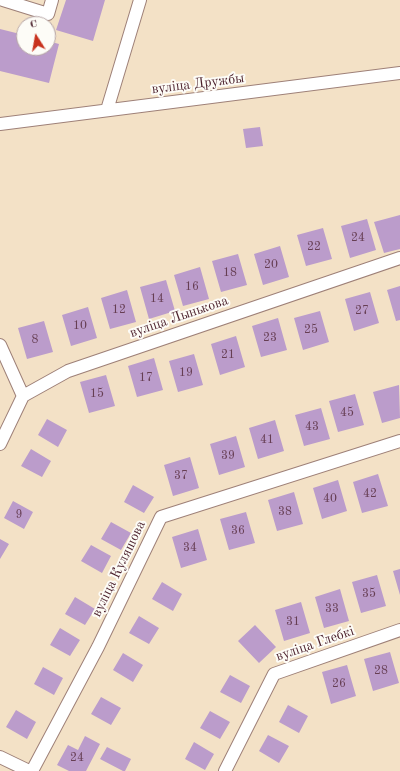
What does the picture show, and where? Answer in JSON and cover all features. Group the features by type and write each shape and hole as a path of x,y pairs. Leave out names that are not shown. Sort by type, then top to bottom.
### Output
{"street":[{"path":"4,0 48,14 52,0"},
{"path":"107,110 140,0"},
{"name":"вуліца Дружбы","path":"0,124 400,73"},
{"name":"вуліца Лынькова","path":"23,396 68,371 400,258"},
{"path":"0,345 23,396 0,444"},
{"name":"вуліца Куляшова","path":"31,771 98,647 161,517 400,441"},
{"name":"вуліца Глебкі","path":"225,771 274,674 400,630"},
{"path":"0,757 31,771"}],"building":[{"path":"66,0 105,0 93,41 56,30"},
{"path":"0,29 16,33 16,56 56,56 49,83 0,71"},
{"path":"56,43 59,44 56,56"},
{"path":"260,127 263,146 246,148 243,129"},
{"path":"400,215 400,249 384,253 374,222"},
{"path":"367,219 376,250 350,258 341,226"},
{"path":"323,228 332,259 306,266 297,235"},
{"path":"280,246 289,277 263,285 254,254"},
{"path":"238,254 247,285 221,292 212,261"},
{"path":"200,267 209,299 183,306 174,275"},
{"path":"166,280 175,311 149,319 140,287"},
{"path":"400,286 400,320 396,321 387,290"},
{"path":"127,290 136,322 110,329 101,298"},
{"path":"370,292 379,323 354,331 345,299"},
{"path":"88,307 97,338 71,346 62,315"},
{"path":"320,311 329,342 303,350 294,318"},
{"path":"278,318 287,350 261,357 252,326"},
{"path":"44,321 53,352 27,359 18,328"},
{"path":"236,336 245,367 220,375 211,344"},
{"path":"194,354 203,385 178,392 169,361"},
{"path":"154,358 163,390 137,397 128,366"},
{"path":"106,375 115,406 89,413 80,382"},
{"path":"399,385 400,418 382,423 373,392"},
{"path":"355,394 364,425 338,432 329,401"},
{"path":"321,408 330,439 304,446 295,415"},
{"path":"47,419 67,430 58,447 38,435"},
{"path":"275,420 284,451 258,459 249,428"},
{"path":"236,436 245,467 219,475 210,444"},
{"path":"31,449 51,461 42,477 21,466"},
{"path":"190,457 199,488 173,496 164,465"},
{"path":"378,474 388,506 362,513 353,482"},
{"path":"338,480 347,511 322,519 313,488"},
{"path":"133,485 154,497 144,513 124,502"},
{"path":"294,492 303,524 277,531 268,500"},
{"path":"13,501 33,512 24,529 4,518"},
{"path":"246,512 255,543 229,550 220,519"},
{"path":"111,522 131,533 121,550 101,539"},
{"path":"198,529 207,560 181,568 172,537"},
{"path":"0,539 9,544 0,559"},
{"path":"91,545 111,556 102,573 81,561"},
{"path":"400,569 400,595 393,571"},
{"path":"377,575 386,606 361,613 352,582"},
{"path":"162,582 182,594 173,611 152,599"},
{"path":"340,589 349,621 324,628 315,597"},
{"path":"75,597 95,609 85,625 65,614"},
{"path":"301,602 310,633 284,641 275,610"},
{"path":"139,616 159,628 149,644 129,633"},
{"path":"255,625 276,647 259,663 238,641"},
{"path":"60,628 80,640 70,656 50,645"},
{"path":"390,652 399,683 373,691 364,659"},
{"path":"123,653 143,665 133,682 113,670"},
{"path":"347,665 356,696 331,704 322,672"},
{"path":"43,667 63,678 54,695 34,684"},
{"path":"230,675 250,686 241,703 220,692"},
{"path":"101,697 121,708 111,725 91,714"},
{"path":"288,705 308,716 299,733 279,722"},
{"path":"16,710 36,722 27,739 6,727"},
{"path":"210,711 230,722 220,739 200,728"},
{"path":"268,735 289,746 279,763 259,751"},
{"path":"85,736 100,744 86,771 69,771 57,765 68,745 78,750"},
{"path":"194,742 214,754 205,770 185,759"},
{"path":"107,747 131,759 125,771 100,759"}]}
